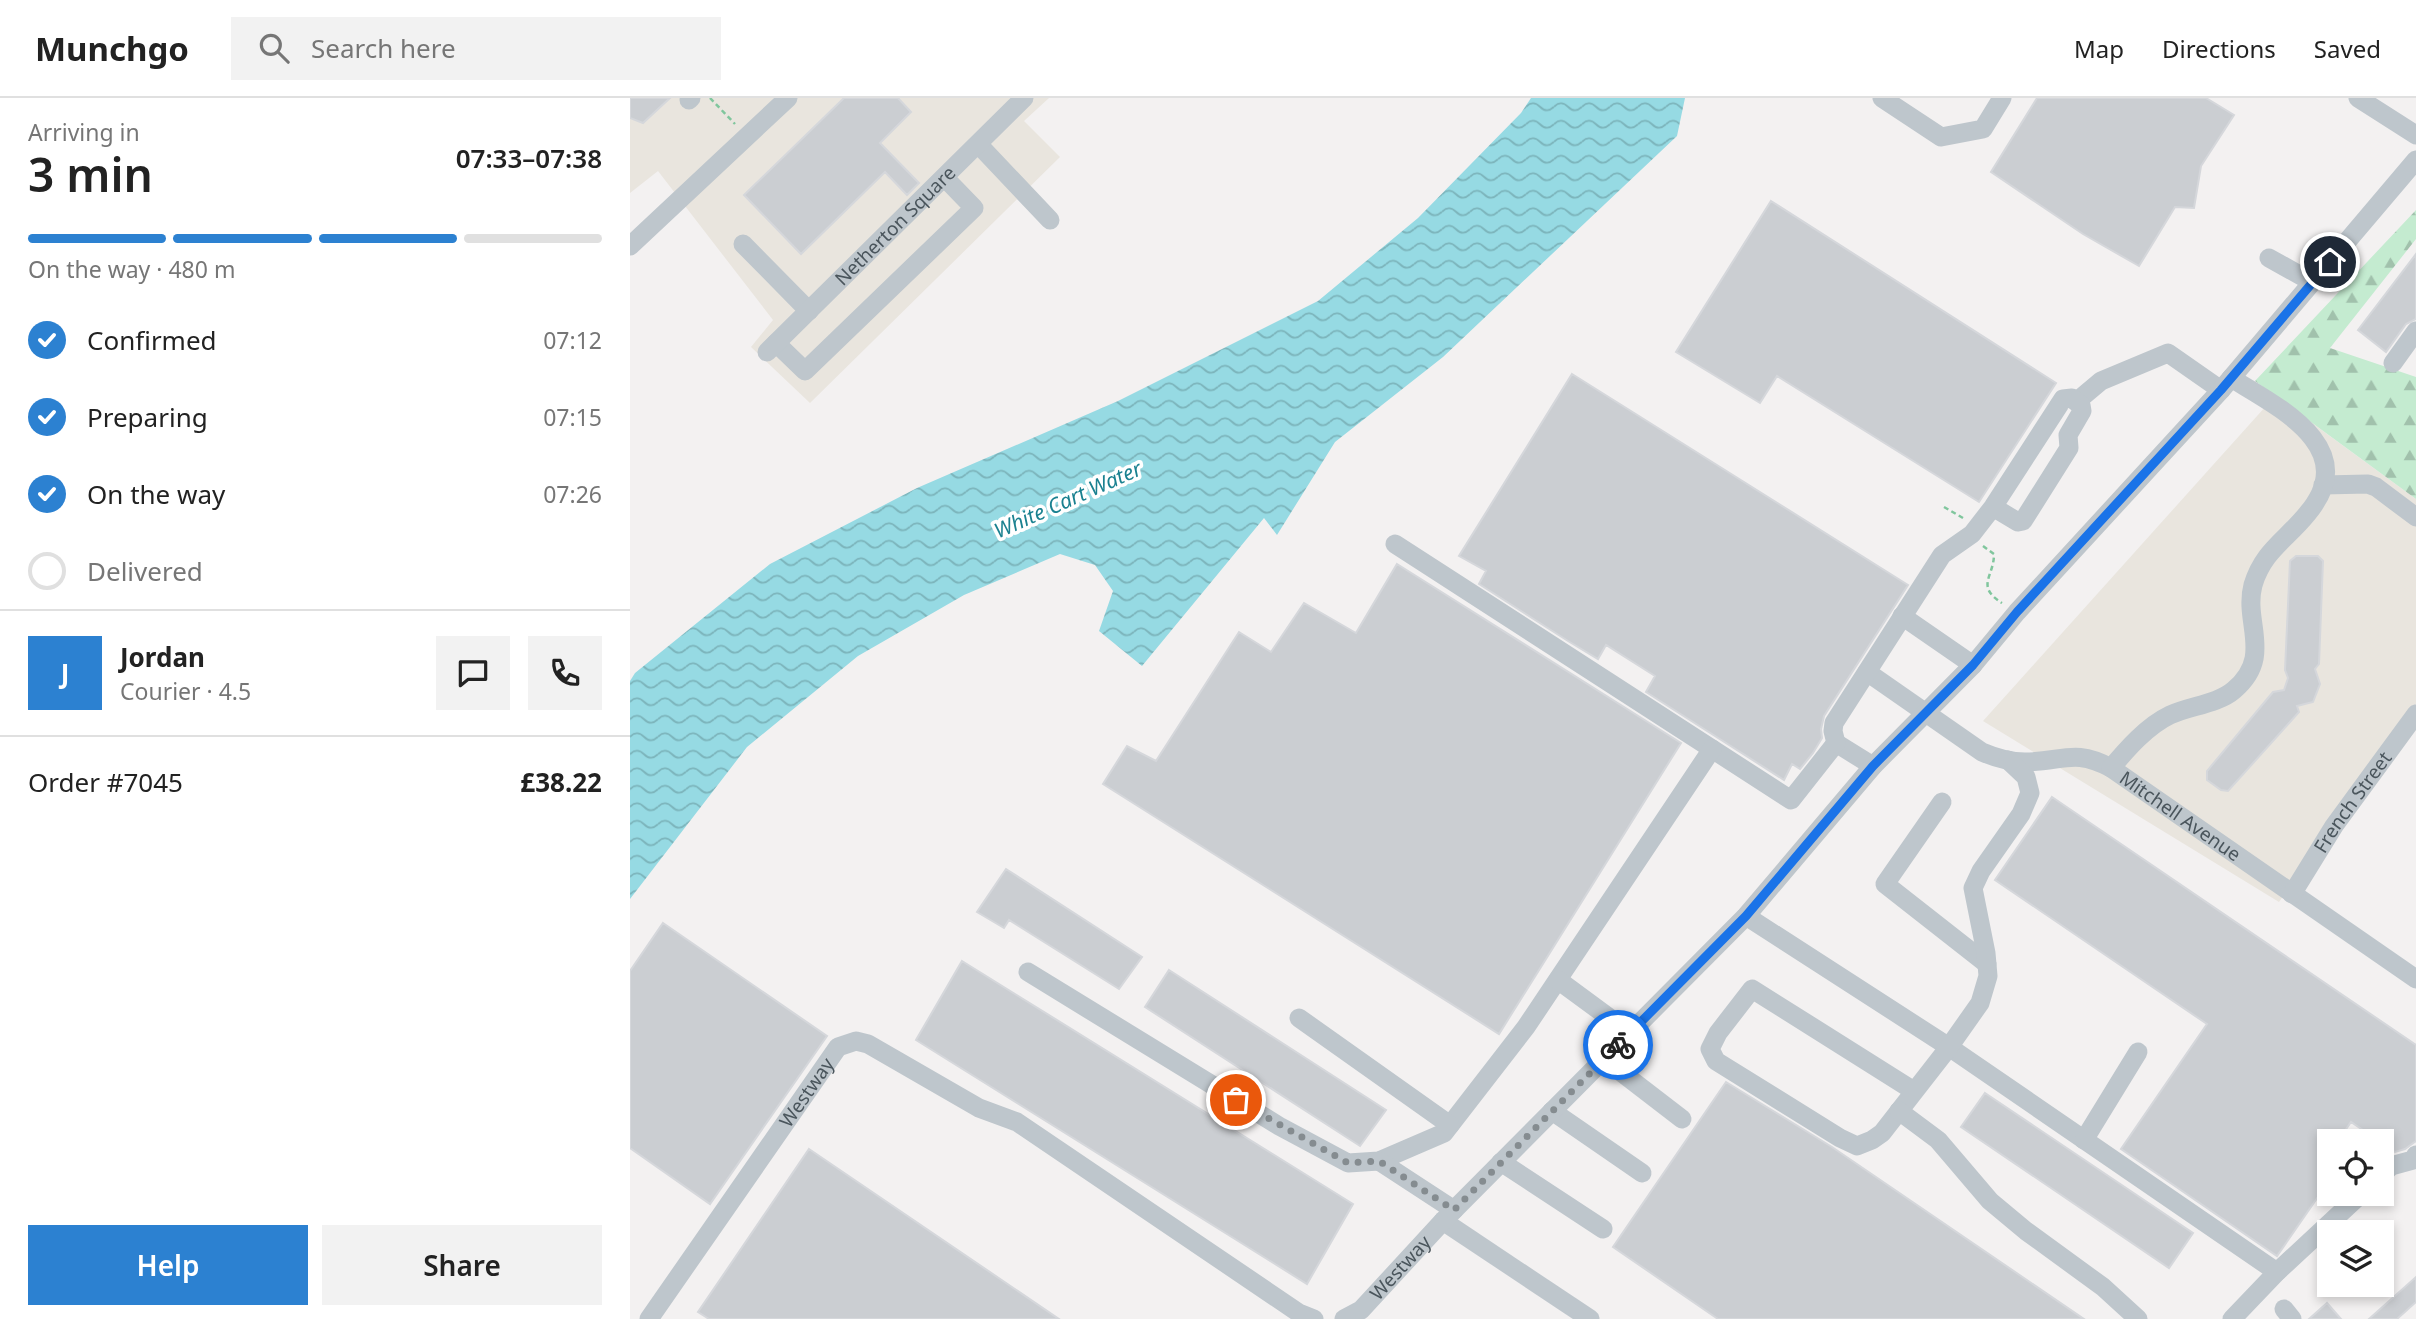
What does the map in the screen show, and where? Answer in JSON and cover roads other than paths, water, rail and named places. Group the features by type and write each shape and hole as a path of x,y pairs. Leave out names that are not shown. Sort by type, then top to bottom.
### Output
{"street":[{"path":"630,246 788,98"},
{"name":"Netherton Square","path":"945,178 974,208 805,371 772,348 1024,98"},
{"path":"1882,98 1941,137 1983,129 2002,98"},
{"path":"2358,98 2382,104 2416,135"},
{"path":"979,145 1050,220"},
{"name":"Westway","path":"1344,1319 1360,1310 1448,1215 1746,916 1873,766 1973,665 2017,612 2226,384 2416,160"},
{"path":"743,244 809,311"},
{"path":"2269,258 2312,282"},
{"path":"2393,363 2416,331"},
{"path":"2076,402 2101,382 2168,354 2297,420 2320,447 2325,470 2323,491 2308,514 2272,548 2258,569 2251,593 2256,635 2255,657 2246,676 2233,691 2166,717 2130,746 2110,768"},
{"path":"1873,766 1836,743 1834,723 1942,555 1972,534 1993,507 2063,399 2068,397 2081,405 2082,411 2068,435 2069,448 2024,521 2018,522 1993,507"},
{"path":"2323,485 2368,484 2416,517"},
{"path":"1395,544 1791,800 1836,743"},
{"path":"1902,617 1973,665"},
{"name":"Mitchell Avenue","path":"1867,671 1982,752 2024,762 2077,756 2093,759 2110,768 2416,979"},
{"name":"French Street","path":"2292,894 2334,826 2416,714"},
{"path":"1028,972 1279,1126 1348,1163 1379,1161 1444,1133 1526,1027 1712,749"},
{"path":"1914,1091 1752,989 1717,1033 1710,1049 1716,1061 1840,1138 1857,1146 1882,1133 1949,1047 1980,1003 1988,976 1973,888 1981,871 2021,814 2030,793 2026,778 2008,760"},
{"path":"1942,802 1885,884 1987,964"},
{"path":"1746,916 1949,1047 2277,1272"},
{"path":"1558,981 1630,1033"},
{"path":"1299,1018 1450,1125"},
{"name":"Westway","path":"649,1319 838,1047 856,1041 868,1044 979,1108 1017,1122 1299,1313 1314,1319"},
{"path":"2084,1140 2138,1052"},
{"path":"1604,1059 1682,1119"},
{"path":"1552,1111 1642,1173"},
{"path":"1899,1111 1938,1139 1990,1201 2102,1287 2138,1319"},
{"path":"2394,1165 2413,1160 2416,1155"},
{"path":"1379,1161 1590,1319"},
{"path":"1501,1162 1603,1229"},
{"path":"2232,1319 2277,1272 2348,1206"}],"water":[{"name":"White Cart Water","path":"1531,98 1685,98 1677,136 1443,357 1335,442 1277,535 1264,518 1142,666 1099,631 1113,591 1095,565 1060,554 964,595 858,656 747,747 630,899 630,681 635,673 770,564 917,488 1118,401 1318,301 1418,218 1521,113"}]}
